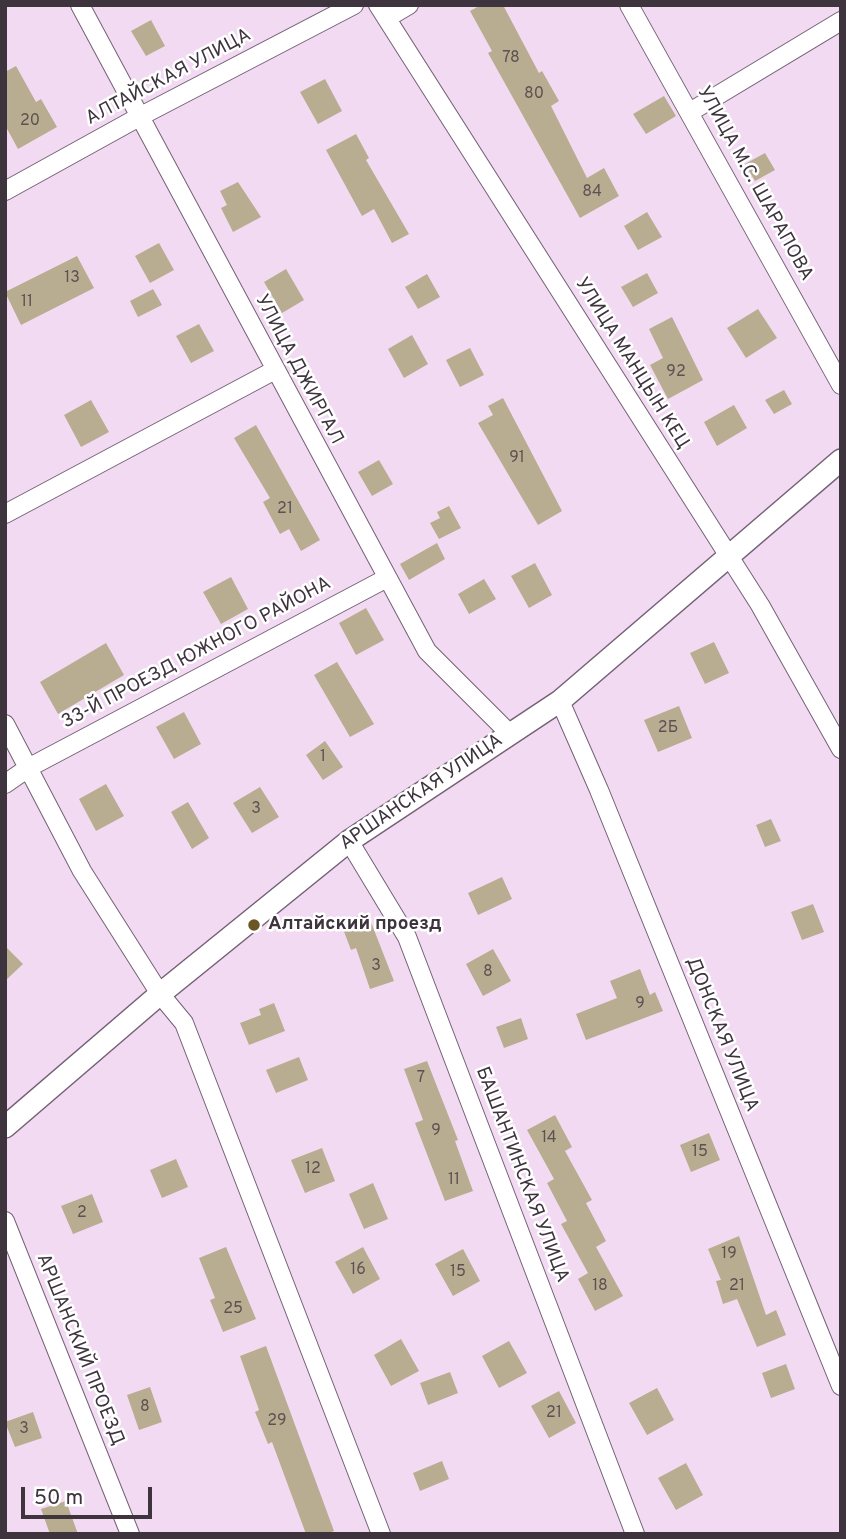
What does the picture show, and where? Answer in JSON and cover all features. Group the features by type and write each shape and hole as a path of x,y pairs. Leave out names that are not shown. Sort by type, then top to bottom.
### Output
{"street":[{"name":"УЛИЦА ДЖИРГАЛ","path":"80,5 427,651 509,733"},
{"name":"АЛТАЙСКАЯ УЛИЦА","path":"5,191 139,117 354,5"},
{"path":"383,12 409,5"},
{"name":"УЛИЦА М.С. ШАРАПОВА","path":"629,5 841,385"},
{"name":"УЛИЦА МАНЦЫН КЕЦ","path":"383,12 729,558 797,668 841,749"},
{"path":"690,112 841,21"},
{"path":"5,514 275,370"},
{"name":"АРШАНСКАЯ УЛИЦА","path":"5,1127 160,994 349,841 560,701 841,460"},
{"name":"33-Й ПРОЕЗД ЮЖНОГО РАЙОНА","path":"5,784 28,768 387,578"},
{"name":"ДОНСКАЯ УЛИЦА","path":"560,701 600,790 841,1386"},
{"path":"5,724 82,871 160,994 184,1023 381,1534"},
{"name":"БАШАНТИНСКАЯ УЛИЦА","path":"349,841 407,937 635,1534"},
{"name":"АРШАНСКИЙ ПРОЕЗД","path":"5,1221 130,1534"}],"building":[{"path":"481,5 503,5 539,73 542,71 559,101 551,106 587,178 604,168 619,196 580,218 488,53 492,51 470,11"},
{"path":"151,20 165,46 146,56 131,31"},
{"path":"16,66 36,102 41,99 57,127 18,149 5,125 5,72"},
{"path":"325,79 342,111 318,124 300,92"},
{"path":"664,96 676,116 646,134 633,114"},
{"path":"356,134 369,158 366,160 409,234 392,243 374,209 362,216 326,150"},
{"path":"765,153 775,170 755,181 745,164"},
{"path":"238,182 261,217 233,232 221,208 227,205 220,191"},
{"path":"647,212 662,237 638,250 624,226"},
{"path":"159,243 174,270 150,283 135,256"},
{"path":"77,256 94,288 21,325 5,292"},
{"path":"286,269 304,300 282,313 264,282"},
{"path":"647,273 658,293 633,307 621,287"},
{"path":"427,274 440,297 418,309 405,287"},
{"path":"153,289 162,305 138,317 130,301"},
{"path":"758,309 777,338 746,358 727,328"},
{"path":"672,317 703,380 668,399 650,365 663,358 649,329"},
{"path":"199,324 214,351 191,363 176,336"},
{"path":"412,335 428,364 404,378 388,349"},
{"path":"470,348 484,375 460,387 446,360"},
{"path":"784,390 792,404 774,414 765,400"},
{"path":"503,398 562,511 538,525 478,423 493,415 488,406"},
{"path":"91,400 109,432 81,447 64,415"},
{"path":"734,405 747,428 717,446 704,422"},
{"path":"256,425 320,540 301,551 289,529 280,534 263,502 270,498 234,438"},
{"path":"379,460 393,484 372,496 358,472"},
{"path":"449,506 461,528 439,539 430,523 440,518 437,512"},
{"path":"437,543 445,559 409,580 400,564"},
{"path":"535,563 552,595 529,608 511,576"},
{"path":"231,577 248,609 221,624 203,592"},
{"path":"484,579 496,599 469,614 458,594"},
{"path":"366,608 384,640 356,655 339,623"},
{"path":"714,642 729,673 705,684 690,653"},
{"path":"106,643 124,675 58,714 40,682"},
{"path":"337,662 374,724 350,737 314,675"},
{"path":"679,706 692,738 658,752 644,720"},
{"path":"184,712 201,744 174,759 156,727"},
{"path":"325,741 343,767 323,780 306,755"},
{"path":"106,784 124,816 96,831 79,799"},
{"path":"260,787 279,817 252,833 233,803"},
{"path":"188,802 209,838 192,849 171,812"},
{"path":"771,819 781,841 765,847 756,825"},
{"path":"502,877 512,899 478,915 468,893"},
{"path":"813,904 824,932 802,940 791,912"},
{"path":"367,912 394,981 370,989 356,948 351,950 343,929 352,926 350,919"},
{"path":"5,946 23,964 5,981"},
{"path":"493,949 511,981 483,996 466,964"},
{"path":"640,969 650,995 655,992 663,1011 586,1040 576,1014 617,998 610,981"},
{"path":"274,1003 285,1031 249,1045 240,1023 261,1015 259,1009"},
{"path":"521,1018 528,1039 504,1048 496,1027"},
{"path":"299,1057 308,1080 276,1093 266,1070"},
{"path":"427,1061 458,1140 455,1141 473,1191 445,1201 415,1123 423,1120 404,1069"},
{"path":"555,1115 572,1147 565,1151 592,1200 586,1203 606,1241 596,1247 623,1296 595,1311 578,1279 588,1273 561,1224 567,1221 547,1183 554,1179 527,1130"},
{"path":"709,1133 720,1160 691,1172 680,1145"},
{"path":"322,1148 335,1181 305,1193 291,1160"},
{"path":"176,1159 188,1187 162,1198 150,1170"},
{"path":"373,1183 388,1219 364,1229 349,1194"},
{"path":"92,1194 103,1222 73,1234 61,1206"},
{"path":"739,1236 766,1315 776,1310 786,1335 757,1347 737,1299 723,1304 716,1281 721,1280 708,1249"},
{"path":"226,1247 256,1319 223,1332 210,1300 215,1298 199,1258"},
{"path":"363,1247 380,1279 353,1294 335,1262"},
{"path":"463,1249 480,1281 453,1296 435,1264"},
{"path":"401,1339 419,1371 391,1386 374,1355"},
{"path":"509,1341 527,1373 499,1388 482,1356"},
{"path":"266,1346 334,1531 326,1534 306,1534 272,1442 268,1444 255,1412 259,1410 240,1356"},
{"path":"786,1364 795,1389 771,1398 762,1373"},
{"path":"450,1372 458,1393 428,1405 420,1383"},
{"path":"150,1387 162,1422 139,1430 127,1395"},
{"path":"657,1388 674,1420 647,1435 629,1403"},
{"path":"559,1391 576,1423 549,1438 531,1406"},
{"path":"33,1412 42,1438 15,1447 5,1422"},
{"path":"442,1461 449,1479 420,1491 413,1473"},
{"path":"686,1463 703,1495 676,1510 658,1478"},
{"path":"66,1501 78,1534 50,1534 41,1509"}],"place":[{"name":"Алтайский проезд","path":"254,925"}]}
